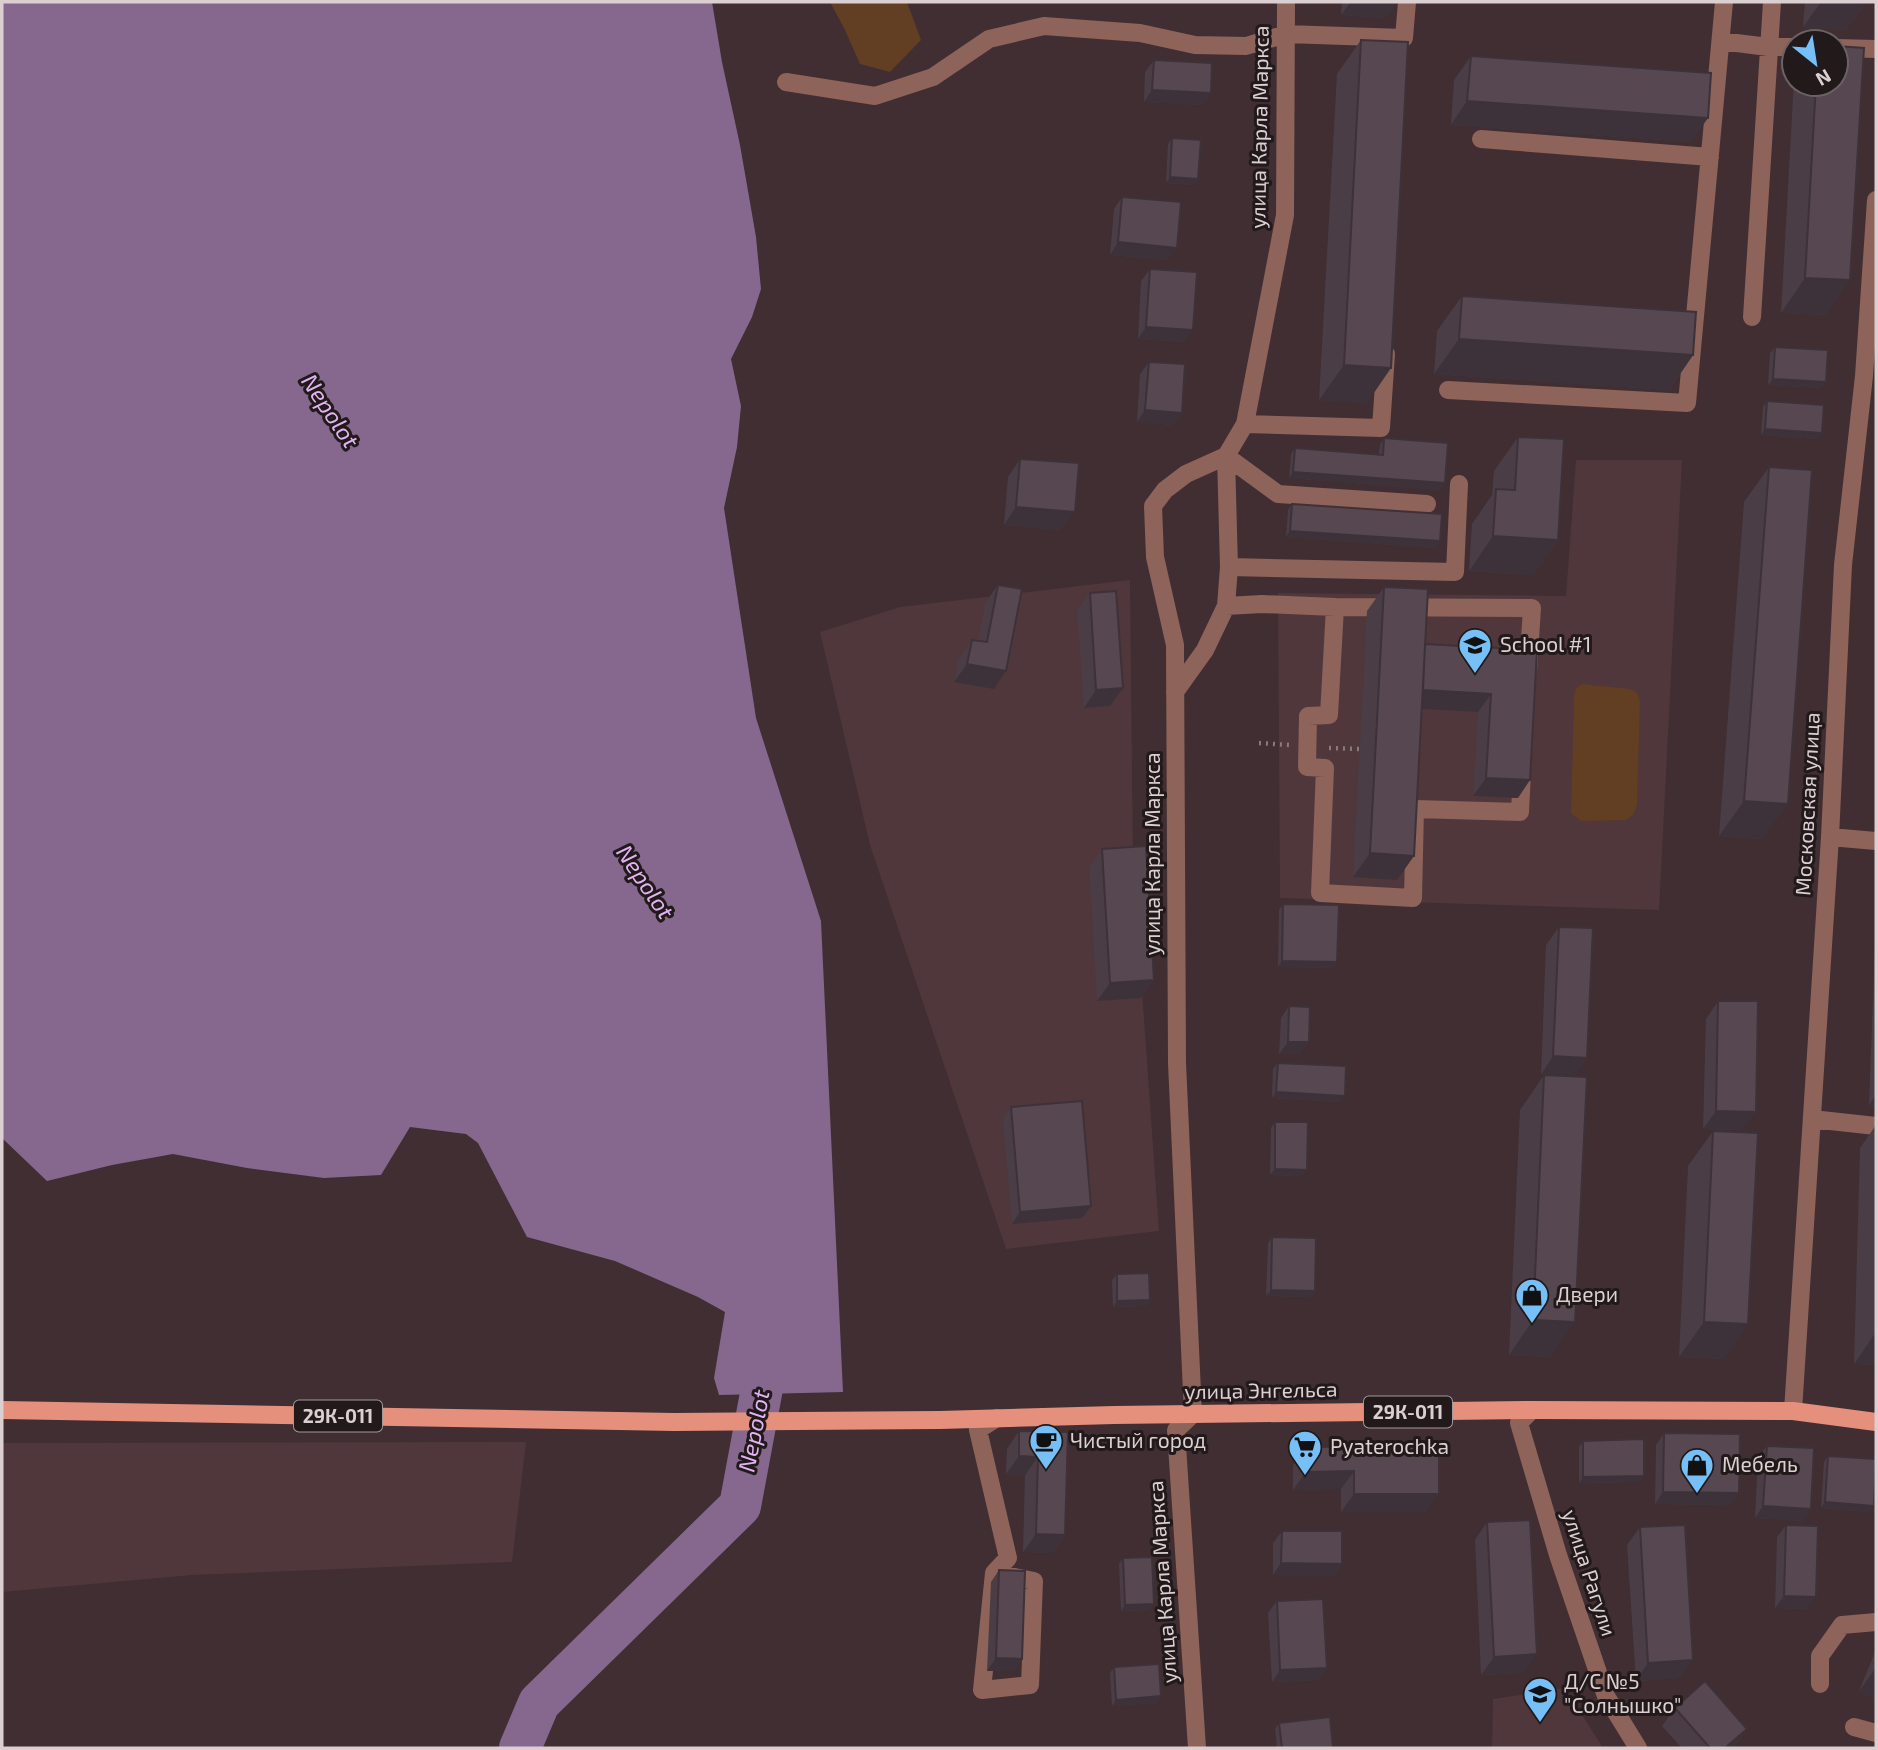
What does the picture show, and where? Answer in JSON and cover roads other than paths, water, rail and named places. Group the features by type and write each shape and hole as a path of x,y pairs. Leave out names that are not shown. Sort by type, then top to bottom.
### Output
{"main road":[{"name":"улица Энгельса","path":"2,1409 674,1422 1532,1410 1793,1411 1876,1422"}],"street":[{"name":"улица Карла Маркса","path":"1197,1748 1176,1430 1193,1414 1177,1063 1175,645 1155,557 1153,506 1165,490 1186,474 1226,456 1245,424 1285,215 1286,2"},
{"path":"786,82 875,96 933,77 989,39 1044,26 1140,33 1195,45 1246,46 1286,33 1404,45 1407,2"},
{"path":"1448,390 1687,403 1724,2"},
{"path":"1752,317 1772,2"},
{"path":"1721,41 1780,47"},
{"path":"1850,48 1876,49"},
{"path":"1481,139 1710,156"},
{"name":"Московская улица","path":"1793,1411 1830,837 1843,565 1870,377 1876,200"},
{"path":"1245,424 1381,428 1387,331"},
{"path":"1226,456 1278,494 1427,504"},
{"path":"1175,692 1205,650 1227,606 1229,567 1226,456"},
{"path":"1229,567 1455,572 1459,484"},
{"path":"1227,606 1262,604 1532,608 1527,690"},
{"path":"1335,607 1329,715 1308,716 1307,767 1325,768 1321,893 1413,898 1415,809 1520,811 1523,757"},
{"path":"1830,837 1876,841"},
{"path":"1812,1119 1876,1126"},
{"name":"улица Рагули","path":"1532,1410 1519,1423 1558,1555 1606,1696 1638,1748"},
{"path":"994,1573 1034,1581 1030,1685 982,1690 994,1573 1008,1558 978,1430 997,1418"},
{"path":"1821,1684 1820,1656 1842,1625 1876,1622"},
{"path":"1854,1727 1876,1733"}],"water":[{"path":"2,2 712,2 756,237 761,289 752,317 731,359 741,406 737,447 724,508 756,718 821,921 843,1392 719,1395 714,1378 725,1312 698,1297 615,1261 527,1237 478,1143 466,1134 410,1127 381,1175 324,1178 247,1168 173,1154 47,1181 2,1138"}],"waterway":[{"name":"Nepolot","path":"520,1748 539,1703 740,1506 771,1340"}],"place":[{"name":"School #1","path":"1475,675"},
{"name":"Двери","path":"1532,1325"},
{"name":"Чистый город","path":"1046,1471"},
{"name":"Pyaterochka","path":"1305,1477"},
{"name":"Мебель","path":"1697,1495"},
{"name":"Д/С №5 \"Солнышко\"","path":"1540,1724"}]}
